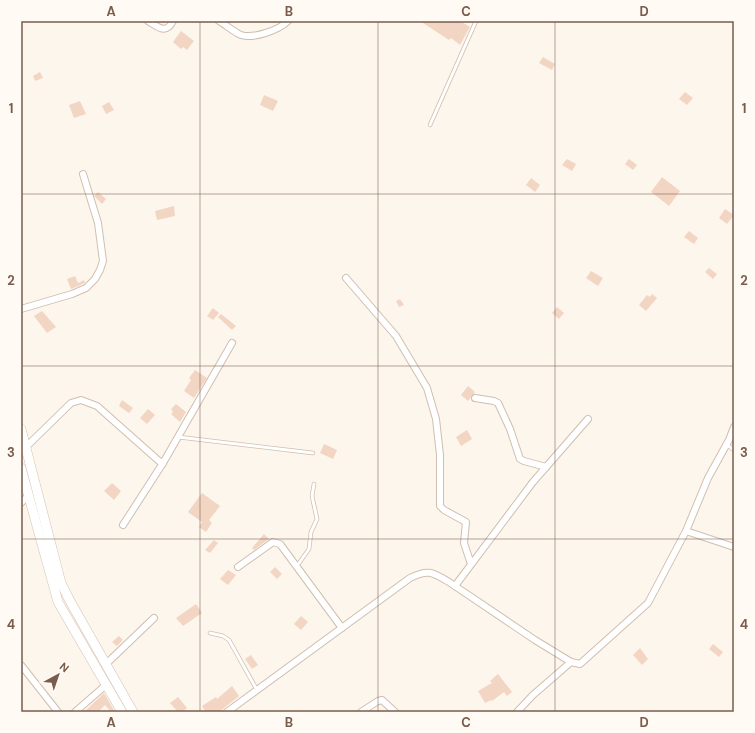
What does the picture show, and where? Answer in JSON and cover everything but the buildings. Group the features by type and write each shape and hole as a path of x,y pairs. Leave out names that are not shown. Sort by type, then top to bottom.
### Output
{"main road":[{"path":"21,429 61,583 133,712"},
{"path":"21,468 25,499 58,602 122,712"}],"street":[{"path":"148,21 162,30 170,27 173,21"},
{"path":"219,21 240,34 248,36 275,31 288,21"},
{"path":"21,309 72,294 86,288 95,279 100,270 103,261 98,223 83,174"},
{"path":"346,278 399,340 427,388 436,419 440,455 440,506 466,522 464,543 471,564"},
{"path":"123,525 178,437 232,343"},
{"path":"475,398 498,403 510,429 520,459 524,462 546,468"},
{"path":"26,447 71,403 81,400 97,406 159,461 163,462"},
{"path":"455,586 509,513 588,420"},
{"path":"227,712 410,578 422,572 435,574 571,662 580,664 648,603 686,531 708,478 734,427"},
{"path":"686,531 734,547"},
{"path":"238,567 276,542 280,544 342,628"},
{"path":"105,664 154,618"},
{"path":"517,712 533,695 571,662"},
{"path":"21,665 58,712"},
{"path":"75,712 106,685"},
{"path":"361,712 382,700 395,712"}],"lane":[{"path":"430,125 476,21"},
{"path":"178,437 313,453"},
{"path":"726,445 734,450"},
{"path":"297,567 308,549 311,532 317,519 312,496 314,484"},
{"path":"210,633 223,636 229,640 257,690"}]}
